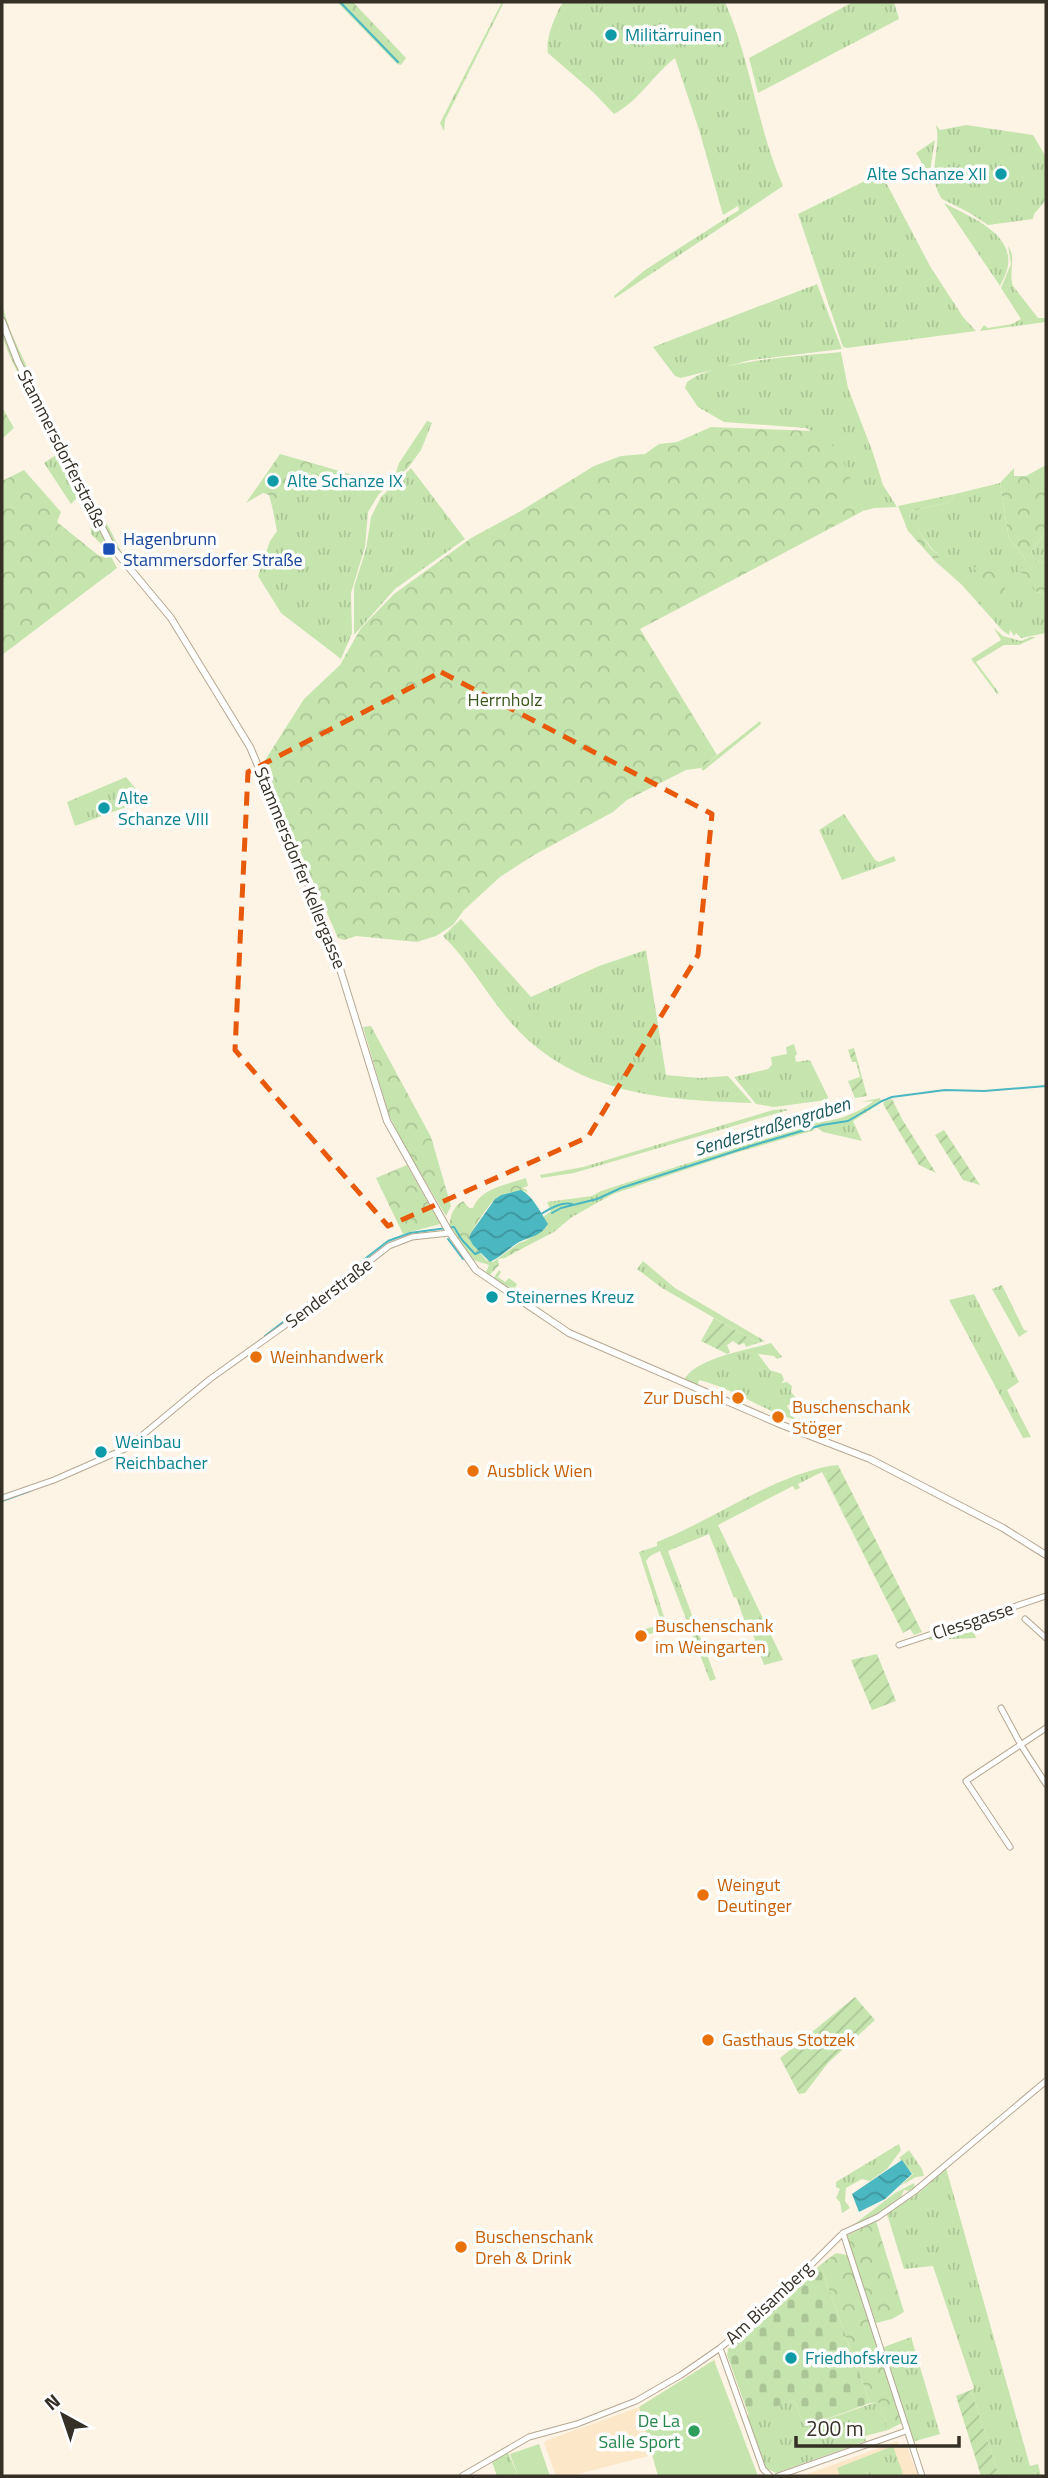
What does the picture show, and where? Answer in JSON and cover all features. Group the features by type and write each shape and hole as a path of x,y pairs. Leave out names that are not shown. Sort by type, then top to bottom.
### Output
{"street":[{"name":"Stammersdorferstraße","path":"2,321 18,362 103,531 131,571"},
{"name":"Stammersdorfer Kellergasse","path":"131,571 171,618 250,747 329,933 387,1121 447,1229 477,1272 569,1333 882,1465 1003,1528 1046,1555"},
{"name":"Senderstraße","path":"2,1499 127,1448 202,1385 389,1246 412,1237 447,1229"},
{"name":"Clessgasse","path":"899,1645 1046,1596"},
{"path":"1025,1619 1046,1639"},
{"path":"1001,1708 1046,1784"},
{"path":"1010,1847 966,1782 1046,1728"},
{"name":"Am Bisamberg","path":"462,2476 529,2437 577,2424 636,2401 681,2375 720,2348 765,2311 843,2233 878,2217 915,2191 1046,2081"},
{"path":"843,2233 922,2476"},
{"path":"720,2348 769,2476"},
{"path":"778,2476 906,2431"}],"highlighted area":[{"path":"441,672 712,814 698,955 588,1137 388,1226 235,1050 248,772"}],"shaded area":[{"path":"716,2361 658,2476 652,2455 571,2476 556,2476 545,2441 639,2407"},
{"path":"898,2441 899,2446 906,2444 918,2476 802,2476"}],"green space":[{"path":"337,2 353,2 406,58 401,65 397,64"},
{"path":"502,2 445,120 444,131 440,123"},
{"path":"563,2 725,2 783,186 615,298 614,296 645,270 739,210 738,206 723,215 675,58 631,102 614,114 548,53 554,19"},
{"path":"853,2 894,2 899,19 758,93 749,58"},
{"path":"936,125 940,130 966,125 1033,135 1046,157 1046,200 1033,219 988,225 942,199 937,190 934,171"},
{"path":"935,140 931,164 931,179 916,153"},
{"path":"881,173 930,266 963,317 976,331 843,347 798,214"},
{"path":"944,203 986,226 1003,243 1008,253 1008,265 1000,286"},
{"path":"1008,246 1012,256 1013,286 1038,318 1046,318 1046,322 980,331 984,325 988,328 1012,324 1021,319 1001,288 1011,264"},
{"path":"817,284 842,349 751,360 681,378 675,376 653,347"},
{"path":"2,305 10,330 32,378 124,557 117,551 18,357 4,322"},
{"path":"2,330 109,546 108,551 91,534 89,519 80,502 77,498 71,504 44,463 60,452 17,372"},
{"path":"841,352 848,388 883,485 897,507 863,511 838,454 831,445 806,428 724,422 698,407 685,388 687,382 700,375 738,364"},
{"path":"2,407 14,428 2,439"},
{"path":"427,421 430,422 421,446 405,470 393,481 399,463"},
{"path":"430,422 432,423 421,450 408,468 399,476 415,456"},
{"name":"Herrnholz","path":"711,427 814,431 825,438 840,456 863,511 640,629 717,755 701,768 686,770 627,800 613,812 534,855 500,877 464,910 453,925 436,936 417,942 356,936 344,940 338,938 262,765 304,699 340,665 361,628 394,594 471,538 594,466 621,456 645,454 659,444 677,442"},
{"name":"Alte Schanze IX","path":"280,454 326,467 284,486 272,506 269,495 263,493 246,503"},
{"path":"1046,465 1046,527 1031,552 1035,561 1046,563 1046,594 1037,592 1019,570 1026,563 1023,555 1009,539 1000,483 1014,468 1014,476 1026,476"},
{"path":"326,467 391,483 379,494 368,512 365,547 351,593 352,633 341,659 281,613 258,576 270,541 277,531 272,506 284,486"},
{"path":"411,468 465,539 395,589 354,635 354,587 366,549 371,517 381,497"},
{"path":"24,470 61,512 57,522 98,555 106,558 111,556 117,568 2,655 2,481"},
{"path":"1000,483 1009,539 1023,555 1037,592 1046,594 1046,633 1021,638 1016,633 1014,636 1010,630 1009,635 1002,630 962,585 935,561 939,558 938,554 909,518 912,511 949,502 955,494"},
{"path":"955,494 949,502 912,511 909,517 931,549 938,554 939,558 935,561 908,531 898,506"},
{"path":"1046,527 1046,563 1035,561 1031,552"},
{"path":"986,559 1002,574 1004,596 990,594 974,568"},
{"path":"994,628 1003,636 1021,641 1036,637 1019,645 1004,645 976,662 999,693 997,694 971,659 1001,640"},
{"path":"760,721 761,724 703,771 701,768"},
{"path":"126,777 145,800 75,826 67,802"},
{"path":"844,814 875,860 879,862 894,856 896,861 842,880 819,830"},
{"path":"461,919 531,997 599,966 646,950 666,1075 699,1078 728,1076 752,1103 687,1099 624,1089 594,1080 565,1066 538,1048 513,1025 443,936"},
{"path":"371,1026 431,1137 451,1206 446,1216 404,1146 389,1115 363,1027"},
{"path":"794,1044 796,1062 811,1062 827,1100 774,1107 756,1104 734,1077 768,1069 772,1065 771,1057 787,1054 786,1047"},
{"path":"854,1048 867,1096 855,1098 848,1081 860,1077 856,1062 852,1062 848,1050"},
{"path":"880,1098 882,1102 853,1121 862,1141 823,1132 811,1123 844,1117 874,1101 861,1102"},
{"path":"892,1099 936,1173 919,1165 883,1104"},
{"path":"773,1110 788,1110 574,1173 541,1178 540,1175 583,1167"},
{"path":"806,1123 815,1130 732,1154 613,1194 572,1217 554,1232 525,1247 525,1241 546,1228 543,1217 551,1211 547,1202 592,1196 807,1127"},
{"path":"944,1130 980,1185 963,1180 935,1135"},
{"path":"407,1165 440,1224 403,1234 376,1178"},
{"path":"526,1178 528,1186 522,1188 527,1190 527,1193 510,1193 497,1198 483,1214 469,1238 486,1260 493,1262 525,1241 525,1247 498,1259 499,1265 490,1275 486,1272 489,1265 473,1260 449,1225 452,1213 463,1201 469,1208 473,1208 488,1192"},
{"path":"643,1261 675,1288 765,1341 758,1343 662,1288 637,1269"},
{"path":"499,1270 501,1272 498,1277 505,1282 509,1278 517,1284 515,1288 526,1297 524,1300 493,1279"},
{"path":"1002,1285 1024,1330 1028,1331 1019,1337 992,1289"},
{"path":"974,1294 1019,1382 1007,1390 1031,1437 1023,1438 949,1300"},
{"path":"714,1318 758,1343 746,1347 744,1343 739,1345 733,1341 727,1345 730,1352 727,1354 701,1341"},
{"path":"771,1343 782,1357 777,1359 774,1356 758,1354 770,1370 782,1374 784,1380 781,1383 787,1382 792,1386 791,1392 796,1403 787,1406 795,1420 712,1384 699,1380 698,1385 684,1380 690,1372 710,1360"},
{"path":"838,1465 922,1632 914,1635 910,1629 903,1633 824,1474 832,1472 829,1466"},
{"path":"829,1466 833,1472 824,1474 903,1633 822,1472 798,1484 800,1488 795,1490 793,1486 718,1525 783,1660 764,1665 709,1534 668,1551 716,1679 710,1681 660,1551 646,1561 668,1629 646,1635 645,1629 662,1624 639,1552 657,1546 657,1542 763,1489"},
{"path":"972,1624 976,1638 929,1640 929,1638"},
{"path":"877,1654 896,1701 872,1710 851,1660"},
{"path":"855,1997 875,2020 828,2063 805,2093 799,2094 780,2058"},
{"path":"899,2144 901,2150 887,2169 870,2181 862,2179 846,2188 845,2201 850,2208 842,2213 840,2202 836,2198 840,2189 836,2187 836,2182"},
{"path":"909,2150 924,2176 916,2177 900,2186 913,2174 899,2158"},
{"path":"946,2168 1030,2466 1038,2464 1041,2476 999,2476 971,2390 974,2388 933,2266 904,2269 887,2214 920,2192"},
{"path":"914,2183 915,2188 904,2190 890,2207 852,2226 895,2193"},
{"path":"876,2221 904,2312 892,2319 876,2323 846,2236"},
{"path":"836,2253 848,2255 902,2423 888,2430 879,2402 870,2403 820,2265"},
{"path":"820,2265 870,2403 805,2427 794,2400 749,2416 727,2355 728,2349 768,2316"},
{"path":"911,2337 940,2434 912,2442 884,2347"},
{"name":"De La Salle Sport","path":"714,2360 758,2476 658,2476 639,2407"},
{"path":"971,2390 999,2476 981,2476 956,2396"},
{"path":"794,2400 805,2427 879,2401 888,2430 865,2436 866,2441 776,2473 765,2468 746,2416"},
{"path":"539,2444 550,2476 518,2476 510,2454"},
{"path":"893,2446 903,2474 840,2476 837,2468"},
{"path":"508,2452 518,2476 497,2476 492,2462"}],"water":[{"path":"521,1190 533,1200 548,1224 539,1234 519,1242 490,1262 473,1245 469,1238 471,1233 495,1199"},
{"path":"902,2160 912,2174 885,2199 859,2212 852,2194"}],"waterway":[{"path":"340,2 398,62"},
{"name":"Senderstraßengraben","path":"552,1213 754,1145 822,1125 848,1121 892,1097 945,1090 984,1091 1046,1086"},
{"name":"Senderstraßengraben","path":"541,1214 560,1205 572,1204"},
{"name":"Senderstraßengraben","path":"265,1336 388,1241 410,1233 454,1227 475,1254 480,1252"},
{"path":"448,1239 463,1259"},
{"name":"Senderstraßengraben","path":"2,1501 30,1491"}],"place":[{"name":"Militärruinen","path":"611,35"},
{"name":"Alte Schanze XII","path":"1001,174"},
{"name":"Alte Schanze IX","path":"273,481"},
{"name":"Hagenbrunn Stammersdorfer Straße","path":"109,549"},
{"name":"Alte Schanze VIII","path":"104,808"},
{"name":"Steinernes Kreuz","path":"492,1297"},
{"name":"Weinhandwerk","path":"256,1357"},
{"name":"Zur Duschl","path":"738,1398"},
{"name":"Buschenschank Stöger","path":"778,1417"},
{"name":"Weinbau Reichbacher","path":"101,1452"},
{"name":"Ausblick Wien","path":"473,1471"},
{"name":"Buschenschank im Weingarten","path":"641,1636"},
{"name":"Weingut Deutinger","path":"703,1895"},
{"name":"Gasthaus Stotzek","path":"708,2040"},
{"name":"Buschenschank Dreh & Drink","path":"461,2247"},
{"name":"Friedhofskreuz","path":"791,2358"},
{"name":"De La Salle Sport","path":"694,2431"}]}
